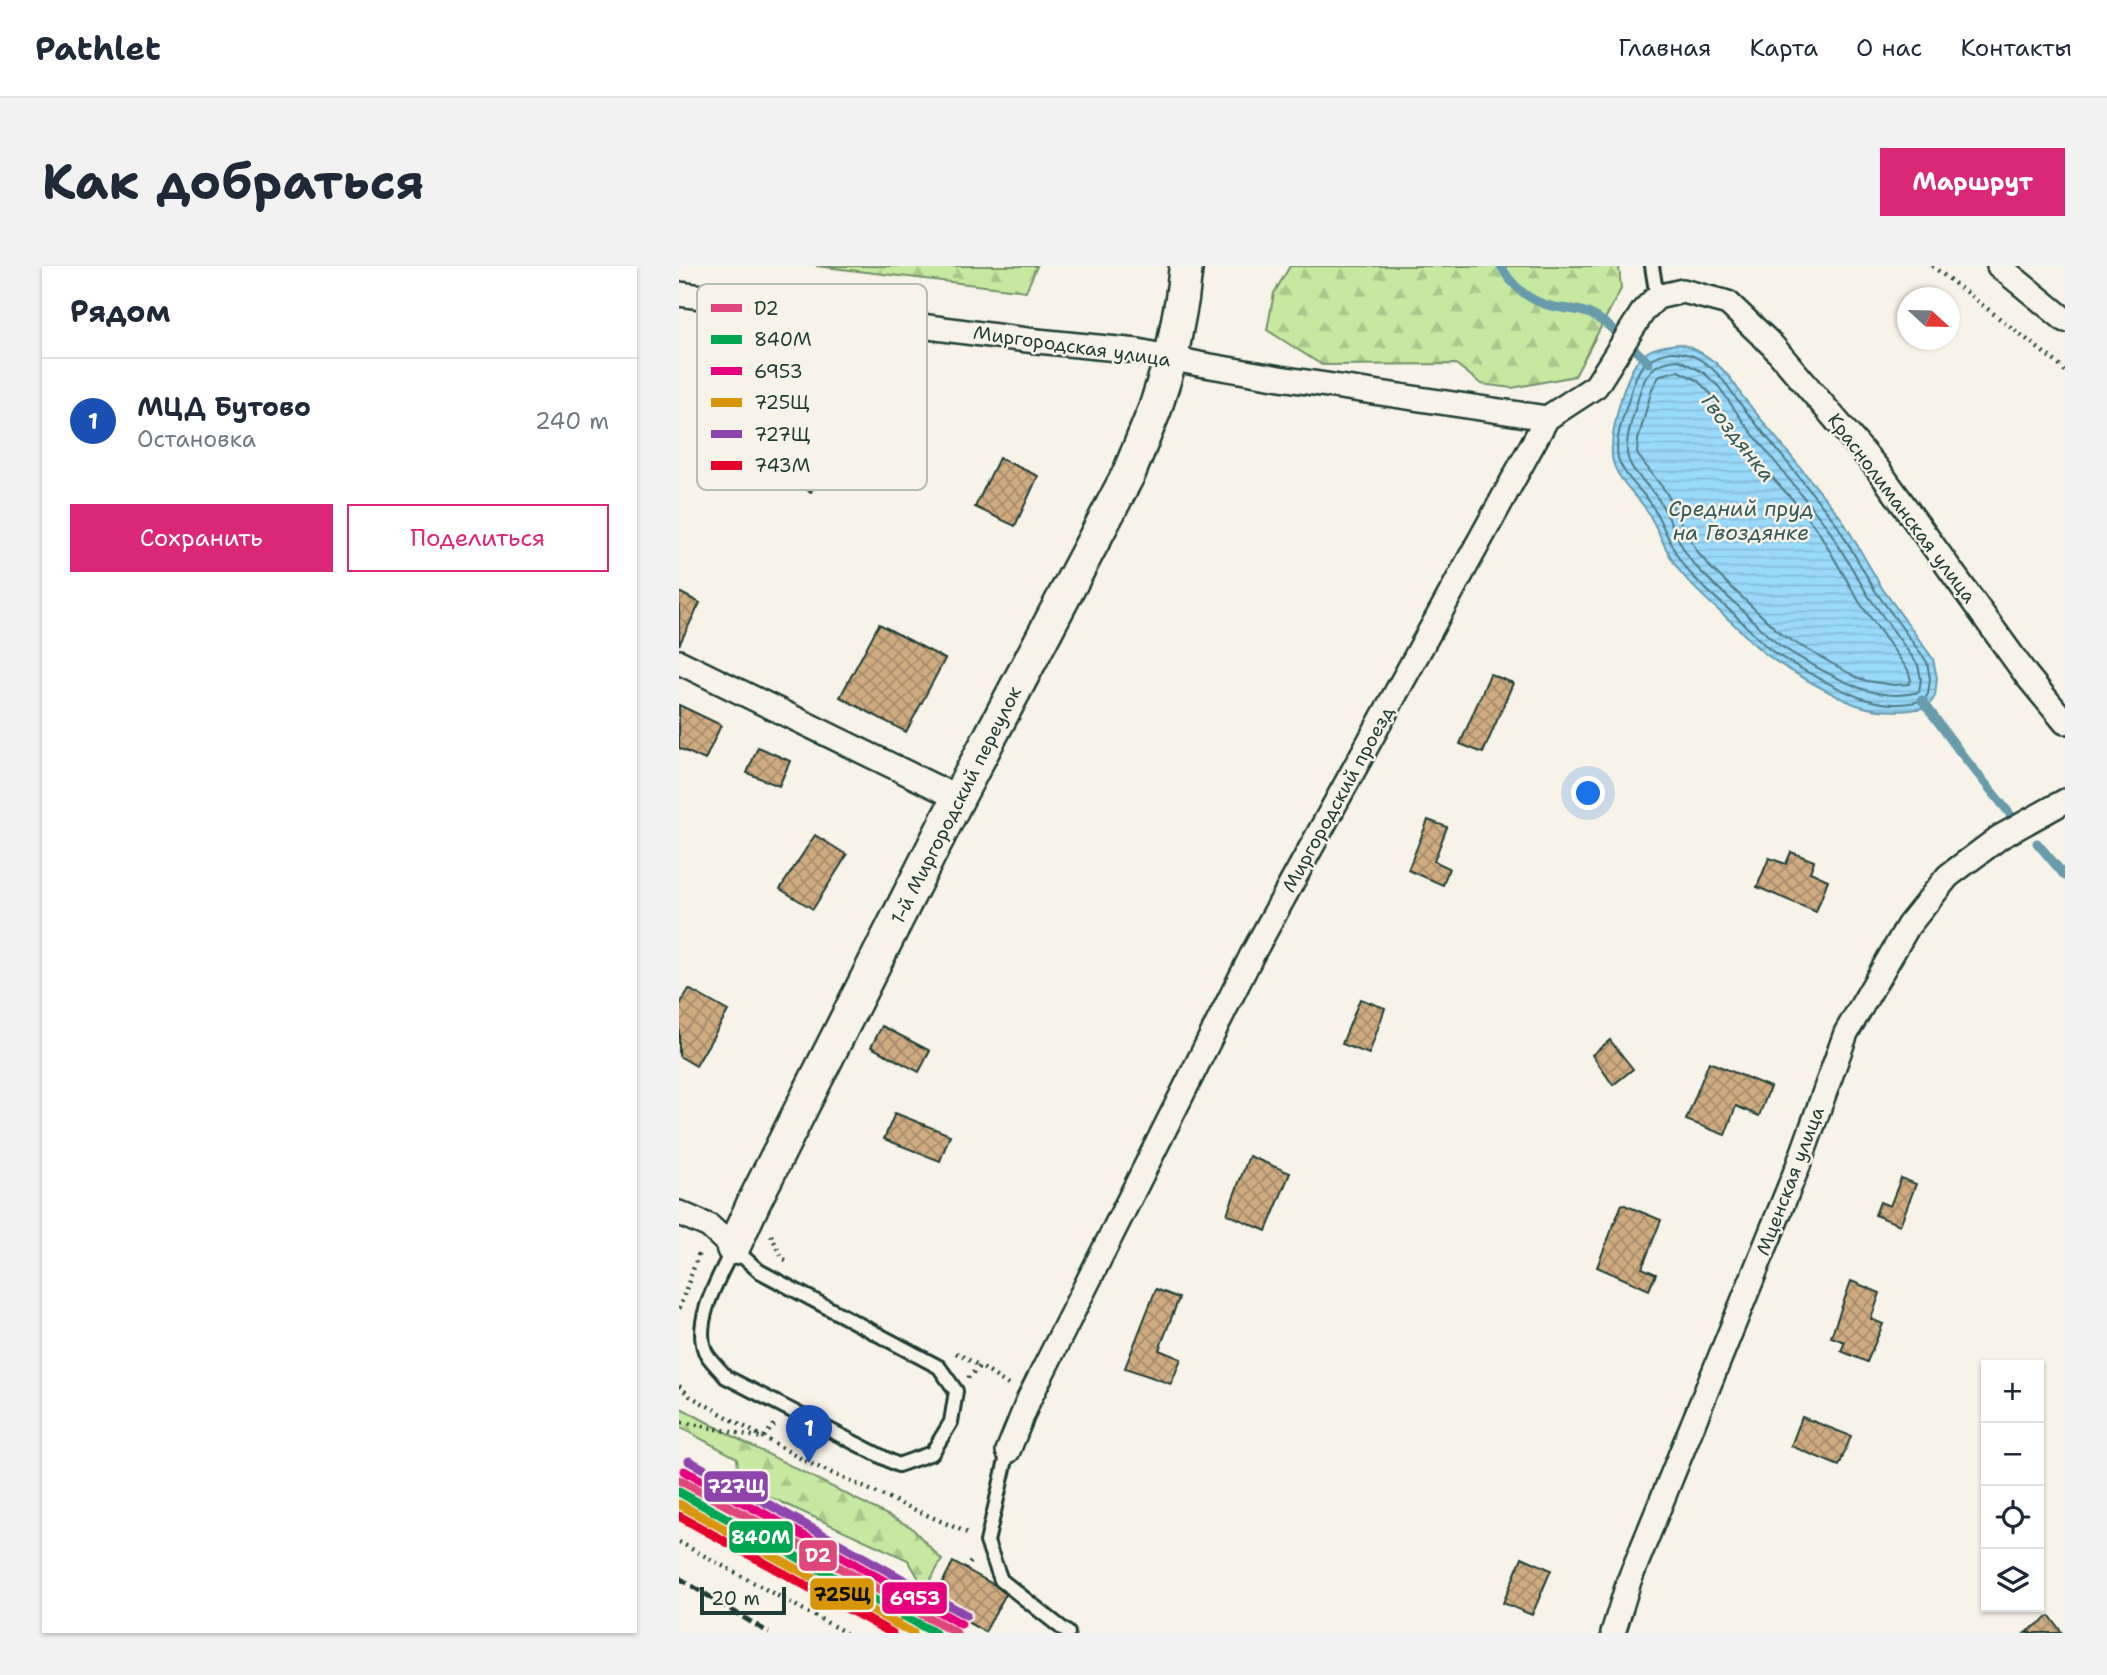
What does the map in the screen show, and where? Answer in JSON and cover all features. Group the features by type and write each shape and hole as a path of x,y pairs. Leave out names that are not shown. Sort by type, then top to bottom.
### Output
{"street":[{"name":"1-й Миргородский переулок","path":"733,1248 958,798 1129,474 1155,409 1171,358 1186,266"},
{"path":"1999,266 2065,320"},
{"name":"Краснолиманская улица","path":"1657,297 1683,292 1728,303 1772,345 1877,468 2027,676 2065,722"},
{"name":"Миргородская улица","path":"679,293 697,295"},
{"name":"Миргородский проезд","path":"1008,1451 1029,1399 1252,955 1547,418 1596,386 1644,310 1657,297"},
{"name":"Миргородская улица","path":"927,326 1138,351 1280,378 1547,418"},
{"path":"679,663 958,798"},
{"name":"Мценская улица","path":"1613,1633 1629,1581 1798,1166 1846,1033 1908,926 1948,876 2000,837 2065,801"},
{"path":"679,1213 709,1226 733,1248"}],"lane":[{"path":"1652,266 1657,297"},
{"path":"733,1248 759,1271 939,1367 955,1391"},
{"name":"1-й Миргородский переулок","path":"733,1248 706,1308 702,1333 705,1353 726,1377 898,1465 932,1453 951,1422 955,1391"},
{"name":"Миргородский проезд","path":"987,1542 1008,1451"},
{"path":"987,1542 1001,1580 1068,1633"}],"path":[{"path":"1932,266 2065,371"},
{"path":"754,1202 772,1213 769,1230 783,1259 793,1265"},
{"path":"679,1309 709,1226"},
{"path":"944,1347 980,1366 1029,1399"},
{"path":"955,1391 980,1366"},
{"path":"679,1386 690,1396 809,1463 987,1542 965,1569"},
{"path":"763,1438 788,1409"},
{"path":"682,1422 763,1438"},
{"path":"679,1542 846,1633"}],"green space":[{"path":"816,266 1037,266 1026,291"},
{"path":"1290,266 1619,266 1621,289 1575,376 1512,388 1481,384 1456,364 1322,365 1267,330 1274,293"},
{"path":"679,1407 911,1527 942,1560 925,1589 908,1560 739,1483 737,1458 679,1427"}],"water":[{"name":"Средний пруд на Гвоздянке","path":"1680,344 1709,357 1724,371 1842,519 1882,588 1933,659 1937,678 1935,696 1928,707 1877,710 1848,701 1812,683 1757,647 1696,590 1674,563 1643,505 1618,474 1612,452 1619,407 1635,365 1649,351"}],"building":[{"path":"999,458 1038,476 1015,526 975,507"},
{"path":"679,592 700,603 679,645"},
{"path":"879,624 945,659 906,732 840,697"},
{"path":"1490,674 1513,683 1483,753 1460,744"},
{"path":"679,705 721,725 705,760 679,748"},
{"path":"758,747 790,761 779,786 747,773"},
{"path":"1428,820 1447,827 1434,861 1449,868 1443,885 1408,870"},
{"path":"815,835 847,855 813,909 780,889"},
{"path":"1791,852 1814,861 1810,872 1828,880 1816,912 1757,887 1769,858 1786,864"},
{"path":"689,989 728,1011 696,1066 679,1056 679,1006"},
{"path":"1360,999 1385,1008 1369,1054 1342,1044"},
{"path":"882,1026 930,1051 919,1072 871,1047"},
{"path":"1610,1040 1633,1069 1613,1085 1592,1055"},
{"path":"1709,1062 1770,1087 1759,1116 1736,1106 1725,1135 1686,1120"},
{"path":"895,1113 950,1135 940,1161 884,1139"},
{"path":"1249,1156 1290,1173 1266,1231 1227,1214"},
{"path":"1901,1178 1916,1184 1900,1225 1875,1215 1880,1202 1890,1206"},
{"path":"1622,1204 1661,1220 1642,1268 1656,1274 1649,1290 1597,1267"},
{"path":"1851,1281 1880,1293 1871,1319 1883,1324 1867,1362 1841,1351 1845,1342 1831,1337"},
{"path":"1156,1289 1179,1298 1159,1350 1181,1359 1171,1384 1125,1368"},
{"path":"1802,1417 1851,1436 1839,1466 1791,1446"},
{"path":"1522,1557 1551,1570 1532,1615 1503,1603"},
{"path":"953,1562 1007,1592 985,1632 932,1603"},
{"path":"2050,1616 2062,1633 2025,1633"}],"waterway":[{"name":"Гвоздянка","path":"1501,266 1510,280 1529,297 1543,304 1594,316 1616,332 1649,363"},
{"name":"Гвоздянка","path":"1922,700 2010,814"},
{"name":"Гвоздянка","path":"2037,843 2065,876"}],"railway":[{"path":"679,1578 769,1633"}],"transit line":[{"name":"727Щ","path":"689,1461 966,1615"},
{"name":"6953","path":"684,1471 961,1624"},
{"name":"D2","path":"679,1480 956,1633"},
{"name":"840М","path":"679,1492 935,1633"},
{"name":"725Щ","path":"679,1504 913,1633"},
{"name":"743М","path":"679,1516 892,1633"}],"place":[{"name":"МЦД Бутово","path":"809,1463"}]}
